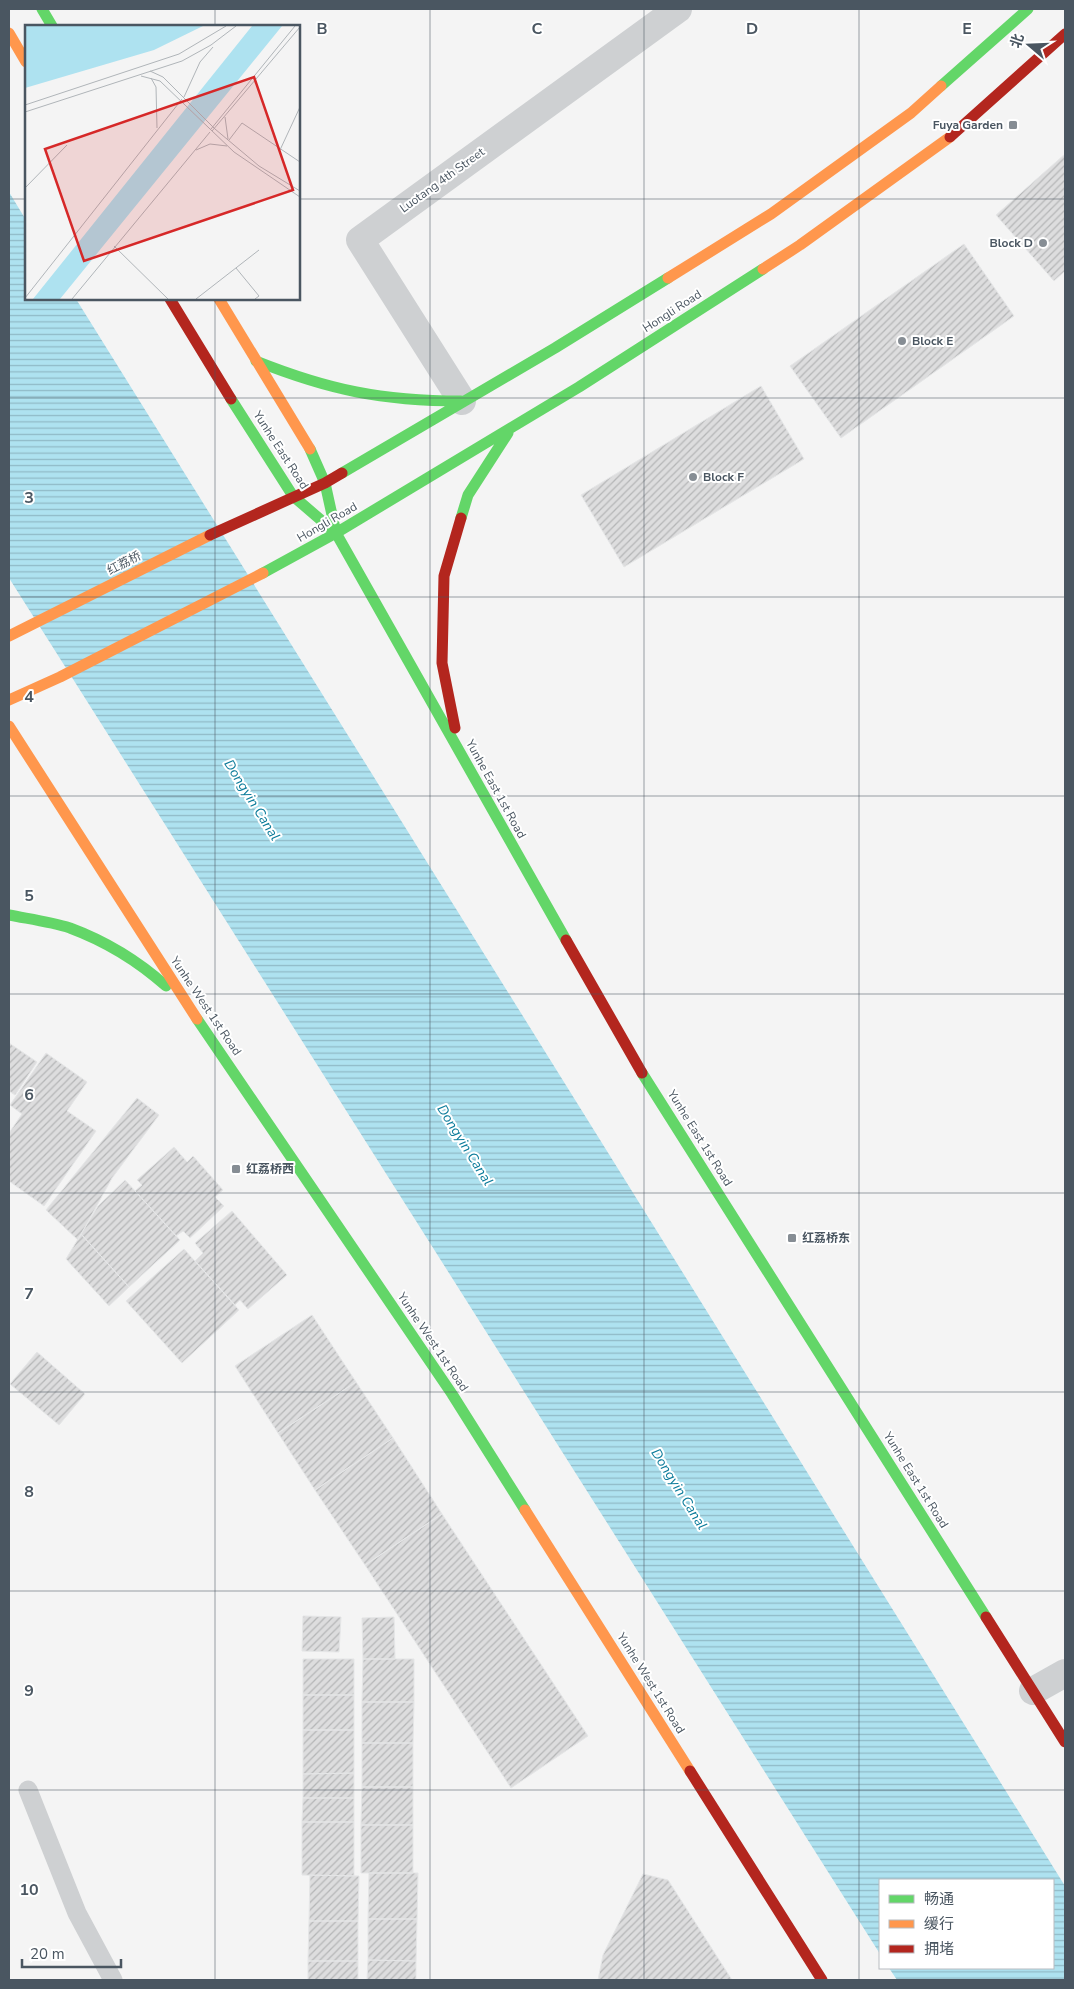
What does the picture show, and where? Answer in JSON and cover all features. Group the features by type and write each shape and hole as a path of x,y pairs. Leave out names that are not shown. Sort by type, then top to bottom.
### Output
{"street":[{"path":"42,9 51,25"},
{"name":"Luotang 4th Street","path":"462,402 360,240 678,9"},
{"path":"293,496 325,483 555,348 771,214 911,113 1028,9"},
{"path":"9,33 25,60"},
{"name":"Hongli Road","path":"9,700 60,677 336,534 579,387 800,245 933,151 1065,34"},
{"name":"Yunhe East Road","path":"171,300 293,496 336,534"},
{"name":"Yunhe East Road","path":"220,300 307,443 325,483 336,534"},
{"path":"256,361 314,383 356,395 391,400 462,402"},
{"path":"460,753 442,663 444,576 468,495 512,428"},
{"name":"红荔桥","path":"9,636 234,523 293,496"},
{"name":"Yunhe East 1st Road","path":"336,534 629,1052 1065,1742"},
{"name":"Yunhe West 1st Road","path":"9,726 190,1008 452,1394 822,1980"},
{"path":"9,915 69,928 105,944 144,966 190,1008"},
{"path":"1033,1691 1065,1673"}],"lane":[{"path":"28,1790 77,1913 112,1980"}],"water":[{"name":"Dongyin Canal","path":"9,192 25,218 25,300 77,300 1065,1886 1065,1980 897,1980 890,1969 1054,1969 1054,1879 879,1879 879,1952 9,578"}],"building":[{"name":"Block D","path":"1065,154 1065,271 1054,281 996,215"},
{"name":"Block E","path":"964,244 1014,316 841,438 790,366"},
{"name":"Block F","path":"761,386 804,459 624,567 581,495"},
{"path":"9,1043 37,1062 15,1095 9,1091"},
{"path":"46,1053 87,1082 67,1111 96,1131 44,1206 9,1181 9,1133 22,1114 10,1105"},
{"path":"137,1098 159,1115 112,1178 78,1240 46,1210"},
{"path":"174,1147 187,1162 193,1156 223,1190 215,1197 224,1206 190,1238 183,1231 176,1236 135,1191 142,1185 137,1180"},
{"path":"125,1180 180,1240 129,1287 81,1234 98,1206"},
{"path":"232,1211 287,1275 248,1309 240,1300 235,1305 195,1261 203,1253 195,1243"},
{"path":"81,1234 129,1287 109,1306 66,1259"},
{"path":"184,1249 239,1310 182,1363 126,1301"},
{"path":"312,1315 356,1382 278,1433 235,1366"},
{"path":"37,1352 85,1394 59,1425 10,1384"},
{"path":"356,1382 393,1438 315,1490 278,1433"},
{"path":"393,1438 442,1514 365,1565 315,1490"},
{"path":"442,1514 588,1736 511,1788 365,1565"},
{"path":"303,1616 341,1617 339,1652 302,1651"},
{"path":"394,1617 395,1659 363,1659 362,1618"},
{"path":"303,1659 354,1659 354,1695 303,1695"},
{"path":"363,1659 414,1659 414,1702 362,1702"},
{"path":"303,1695 354,1695 354,1730 303,1730"},
{"path":"362,1702 414,1702 413,1743 362,1743"},
{"path":"303,1730 354,1730 354,1773 303,1774"},
{"path":"362,1743 413,1743 413,1787 362,1787"},
{"path":"354,1773 354,1798 303,1798 303,1774"},
{"path":"362,1787 413,1787 413,1825 361,1825"},
{"path":"303,1798 354,1798 354,1822 302,1822"},
{"path":"302,1822 354,1822 354,1876 302,1875"},
{"path":"361,1825 413,1825 413,1873 361,1873"},
{"path":"369,1873 418,1873 417,1919 368,1919"},
{"path":"643,1874 668,1880 732,1980 598,1980 603,1955"},
{"path":"310,1875 359,1876 358,1921 309,1921"},
{"path":"368,1919 417,1919 416,1961 368,1960"},
{"path":"309,1921 358,1921 358,1961 308,1961"},
{"path":"368,1960 416,1961 416,1980 367,1980"},
{"path":"308,1961 358,1961 358,1980 308,1980"}],"traffic: fast":[{"path":"42,9 51,25"},
{"path":"941,86 1028,9"},
{"path":"263,573 336,533 579,387 763,269"},
{"path":"342,473 555,348 668,278"},
{"path":"256,361 308,379 356,392 406,399 461,401"},
{"path":"231,399 293,496 336,533"},
{"path":"461,518 468,495 508,433"},
{"path":"310,449 325,483 336,533 566,940"},
{"path":"9,915 55,924 83,933 121,952 166,986"},
{"path":"197,1019 452,1394 525,1510"},
{"path":"642,1073 986,1617"}],"traffic: slow":[{"path":"9,33 25,60"},
{"path":"668,278 771,214 911,113 941,86"},
{"path":"763,269 800,245 950,137"},
{"path":"220,300 310,449"},
{"path":"9,636 210,535"},
{"path":"9,700 60,677 263,573"},
{"path":"9,726 197,1019"},
{"path":"525,1510 690,1771"}],"traffic: jam":[{"path":"950,137 1065,34"},
{"path":"171,300 231,399"},
{"path":"210,535 325,483 342,473"},
{"path":"455,728 442,663 444,576 461,518"},
{"path":"566,940 642,1073"},
{"path":"986,1617 1065,1742"},
{"path":"690,1771 822,1980"}],"place":[{"name":"Fuya Garden","path":"1013,125"},
{"name":"Block D","path":"1043,243"},
{"name":"Block E","path":"902,341"},
{"name":"Block F","path":"693,477"},
{"name":"红荔桥西","path":"236,1169"},
{"name":"红荔桥东","path":"792,1238"}]}
